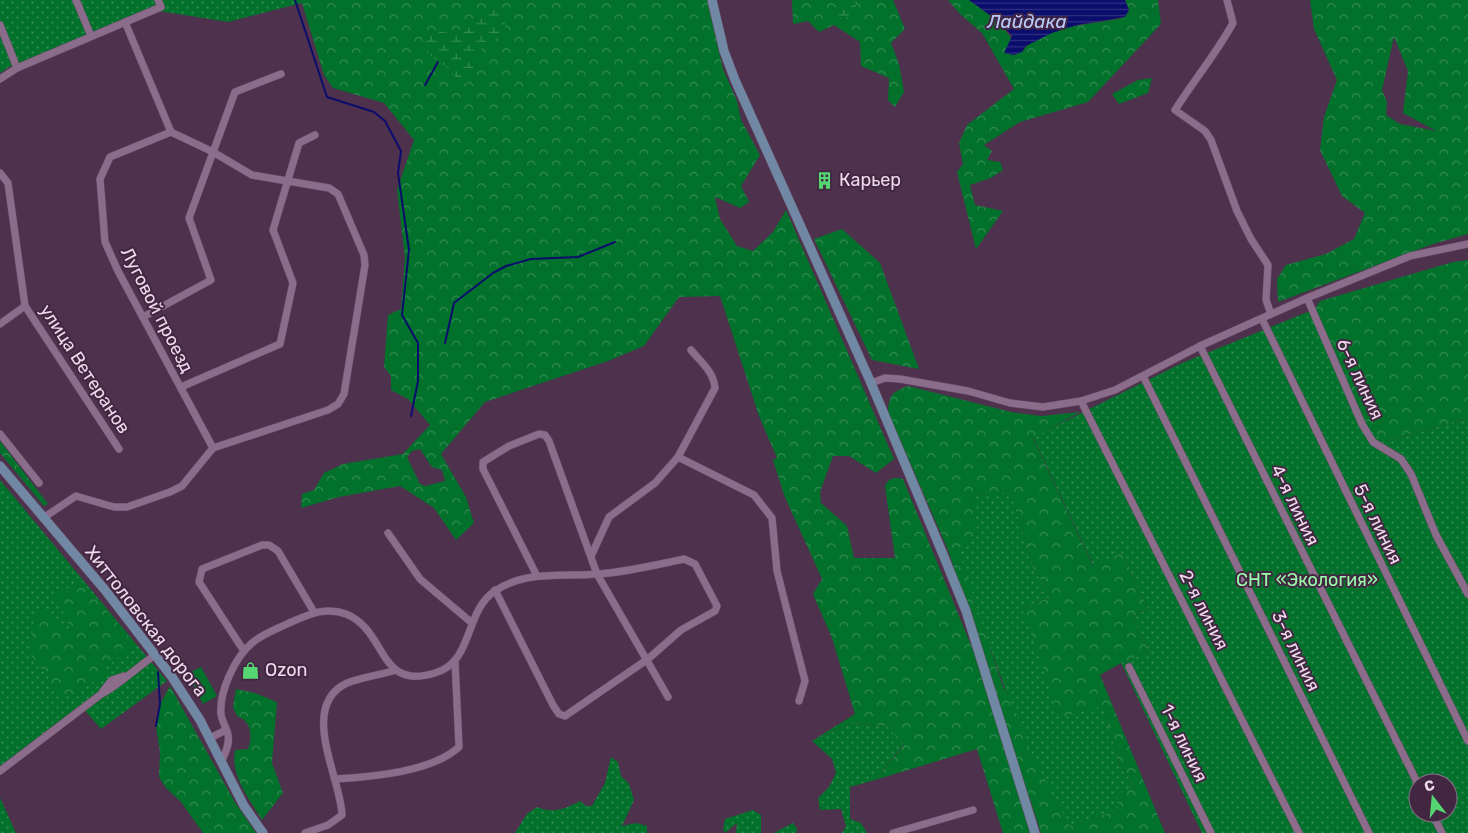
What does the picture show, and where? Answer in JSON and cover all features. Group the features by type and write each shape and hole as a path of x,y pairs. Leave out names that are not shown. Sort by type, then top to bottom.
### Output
{"main road":[{"path":"712,0 724,51 735,80 871,383 966,611 1035,833"},
{"name":"Хиттоловская дорога","path":"0,466 104,590 155,655 191,706 210,738 244,806 262,833"}],"street":[{"path":"76,0 91,36"},
{"path":"0,79 17,68 162,7 158,0"},
{"path":"1227,0 1233,23 1220,46 1194,80 1175,110 1205,131 1211,140 1237,211 1251,239 1268,265 1266,300 1271,314"},
{"path":"43,518 76,496 114,507 127,507 170,492 186,482 214,448 328,410 338,404 344,394 365,265 364,255 338,194 329,188 252,175 213,152 171,132 125,22"},
{"path":"0,25 17,68"},
{"path":"143,317 210,280 189,218 235,92 281,74"},
{"name":"Луговой проезд","path":"171,132 110,157 100,179 105,242 214,448"},
{"path":"181,388 280,344 293,283 273,230 286,182 300,143 315,135"},
{"name":"улица Ветеранов","path":"0,173 8,183 25,306 120,449"},
{"path":"871,383 885,378 900,380 968,391 1010,403 1043,407 1081,402 1115,390 1200,346 1307,298 1410,256 1468,244"},
{"name":"6-я линия","path":"1307,298 1362,424 1373,442 1401,459 1410,474 1436,535 1468,594"},
{"name":"улица Ветеранов","path":"0,324 25,306"},
{"name":"5-я линия","path":"1262,319 1468,741"},
{"name":"4-я линия","path":"1200,346 1413,773"},
{"path":"592,554 610,516 655,483 678,457 715,388 714,380 710,373 691,350"},
{"name":"3-я линия","path":"1143,376 1369,833"},
{"name":"2-я линия","path":"1081,402 1299,833"},
{"path":"0,434 39,484"},
{"path":"537,576 483,469 483,462 509,446 539,434 545,435 592,554 597,574 648,659 668,697"},
{"path":"678,457 754,495 772,518 777,571 806,681 799,701"},
{"path":"388,533 420,578 472,624"},
{"path":"244,651 199,582 202,569 269,545 278,551 314,612"},
{"path":"222,761 228,745 228,735 221,715 226,686 244,651 254,641 314,612 329,610 357,620 368,628 385,661 396,670 409,676 425,676 439,672 455,661 463,649 479,607 495,590 523,578 597,574 684,559 695,564 717,606 715,611 681,630 648,659 565,716 559,714 495,590"},
{"path":"0,772 100,695 117,686 124,676 155,655"},
{"path":"335,780 401,772 452,754 459,747 455,661"},
{"name":"1-я линия","path":"1130,667 1211,833"},
{"path":"305,833 328,825 342,815 324,726 326,704 334,693 346,684 396,670"},
{"path":"210,738 226,730"},
{"path":"893,833 973,810"}],"green space":[{"path":"0,0 301,0 302,3 228,22 159,11 9,67 0,73"},
{"path":"301,0 707,0 723,69 737,101 741,120 760,155 741,186 749,202 740,208 715,197 720,219 737,246 753,251 773,232 786,210 894,459 876,473 849,456 833,456 820,492 821,503 847,526 854,558 895,558 885,486 892,479 903,479 984,677 1030,833 1003,833 977,749 875,780 904,745 887,726 852,723 812,741 855,714 832,638 813,594 822,579 784,495 773,460 777,458 759,416 720,296 679,297 644,346 608,361 485,402 441,454 466,497 474,523 456,540 434,508 400,486 339,497 301,508 302,494 314,490 324,473 343,464 403,454 430,425 408,399 391,390 391,376 384,367 388,315 401,309 405,257 397,190 414,140 384,103 333,88 324,75","holes":["420,449 432,467 442,470 445,481 425,486 420,484 407,457 412,451"]},
{"path":"792,0 893,0 905,29 891,43 899,64 904,92 895,107 888,100 889,78 861,66 860,42 834,25 819,32 808,21 793,24"},
{"path":"835,0 857,0 856,6 848,17 840,18 834,8"},
{"path":"948,0 969,0 998,21 1022,52 1030,43 1055,31 1125,17 1129,10 1125,0 1158,0 1161,24 1088,102 1020,122 984,145 992,151 987,160 1000,162 1003,170 991,178 970,185 975,205 1003,211 976,249 957,172 963,164 959,143 967,125 1014,89 982,33 960,14"},
{"path":"1310,0 1468,0 1468,234 1433,244 1278,302 1277,279 1286,265 1326,254 1354,239 1365,213 1342,196 1320,150 1324,117 1337,80 1314,29","holes":["1394,37 1408,71 1403,113 1436,131 1400,124 1386,115 1387,102 1382,90"]},
{"path":"485,5 495,5 503,17 505,27 500,36 485,45 479,52 469,79 462,89 451,71 427,50 424,37 434,30 452,33 465,30 483,14"},
{"path":"1152,78 1148,93 1119,104 1112,94 1138,80"},
{"path":"842,229 880,263 919,369 872,360 814,239"},
{"path":"1468,260 1468,418 1387,441 1363,425 1315,309 1320,301 1453,262"},
{"name":"СНТ «Экология»","path":"1315,309 1387,441 1468,418 1468,833 1202,833 1121,663 1149,652 1133,616 1148,609 1122,553 1094,567 1033,437 1182,363"},
{"path":"908,386 1011,412 1041,416 1080,412 1033,438 1093,566 1122,553 1148,609 1133,616 1149,652 1121,663 1100,675 1165,833 1041,833 948,550 888,412 892,395","holes":["1010,492 1034,569 1051,597 1022,608 1060,718 1103,706 1120,766 1136,788 1117,793 1118,810 1070,826 1031,753 1014,707 1002,684 958,549 978,534 973,496"]},
{"path":"0,441 48,504 44,506 0,453"},
{"path":"0,480 167,681 101,729 81,706 0,766"},
{"path":"1010,491 1034,569 1051,597 1022,608 1103,705 1120,766 1136,788 1119,810 1070,826 1040,772 1020,728 957,549 977,534 973,496"},
{"path":"81,581 136,645 105,667 110,673 64,697 29,653 34,619 36,614 42,610 66,634 71,630 63,611 54,598"},
{"path":"201,667 217,696 203,704 187,674"},
{"path":"170,686 236,804 256,833 203,833 181,802 166,788 159,777 160,752 156,726 160,704"},
{"path":"236,689 255,693 277,702 272,763 283,793 262,820 246,795 235,769 235,750 248,749 250,739 248,725 242,718 237,716 233,707"},
{"path":"852,723 887,726 904,744 875,780 850,787 850,819 861,823 867,833 842,833 846,826 841,809 820,810 818,798 829,787 836,773 832,759 812,741"},
{"path":"611,757 618,762 621,776 629,784 634,800 622,826 636,823 647,826 647,833 515,833 527,814 537,807 559,810 580,801 586,806 592,806 605,783"},
{"path":"0,798 16,833 0,833"},
{"path":"753,810 761,815 761,833 736,833 737,823 725,833 723,829 725,819"},
{"path":"793,823 797,829 796,833 774,833"}],"water":[{"name":"Лайдака","path":"969,0 1125,0 1129,10 1125,17 1077,25 1052,33 1026,46 1022,52 1014,55 1004,53 1012,36 998,21"}],"waterway":[{"path":"295,0 327,97 374,112 385,121 401,151 398,173 409,250 402,315 418,343 418,381 411,416"},
{"path":"425,85 438,62"},
{"path":"445,343 454,303 493,273 506,266 531,259 578,257 615,242"},
{"path":"156,726 160,704 158,672"}],"place":[{"name":"Карьер","path":"825,180"},
{"name":"Ozon","path":"251,670"}]}
